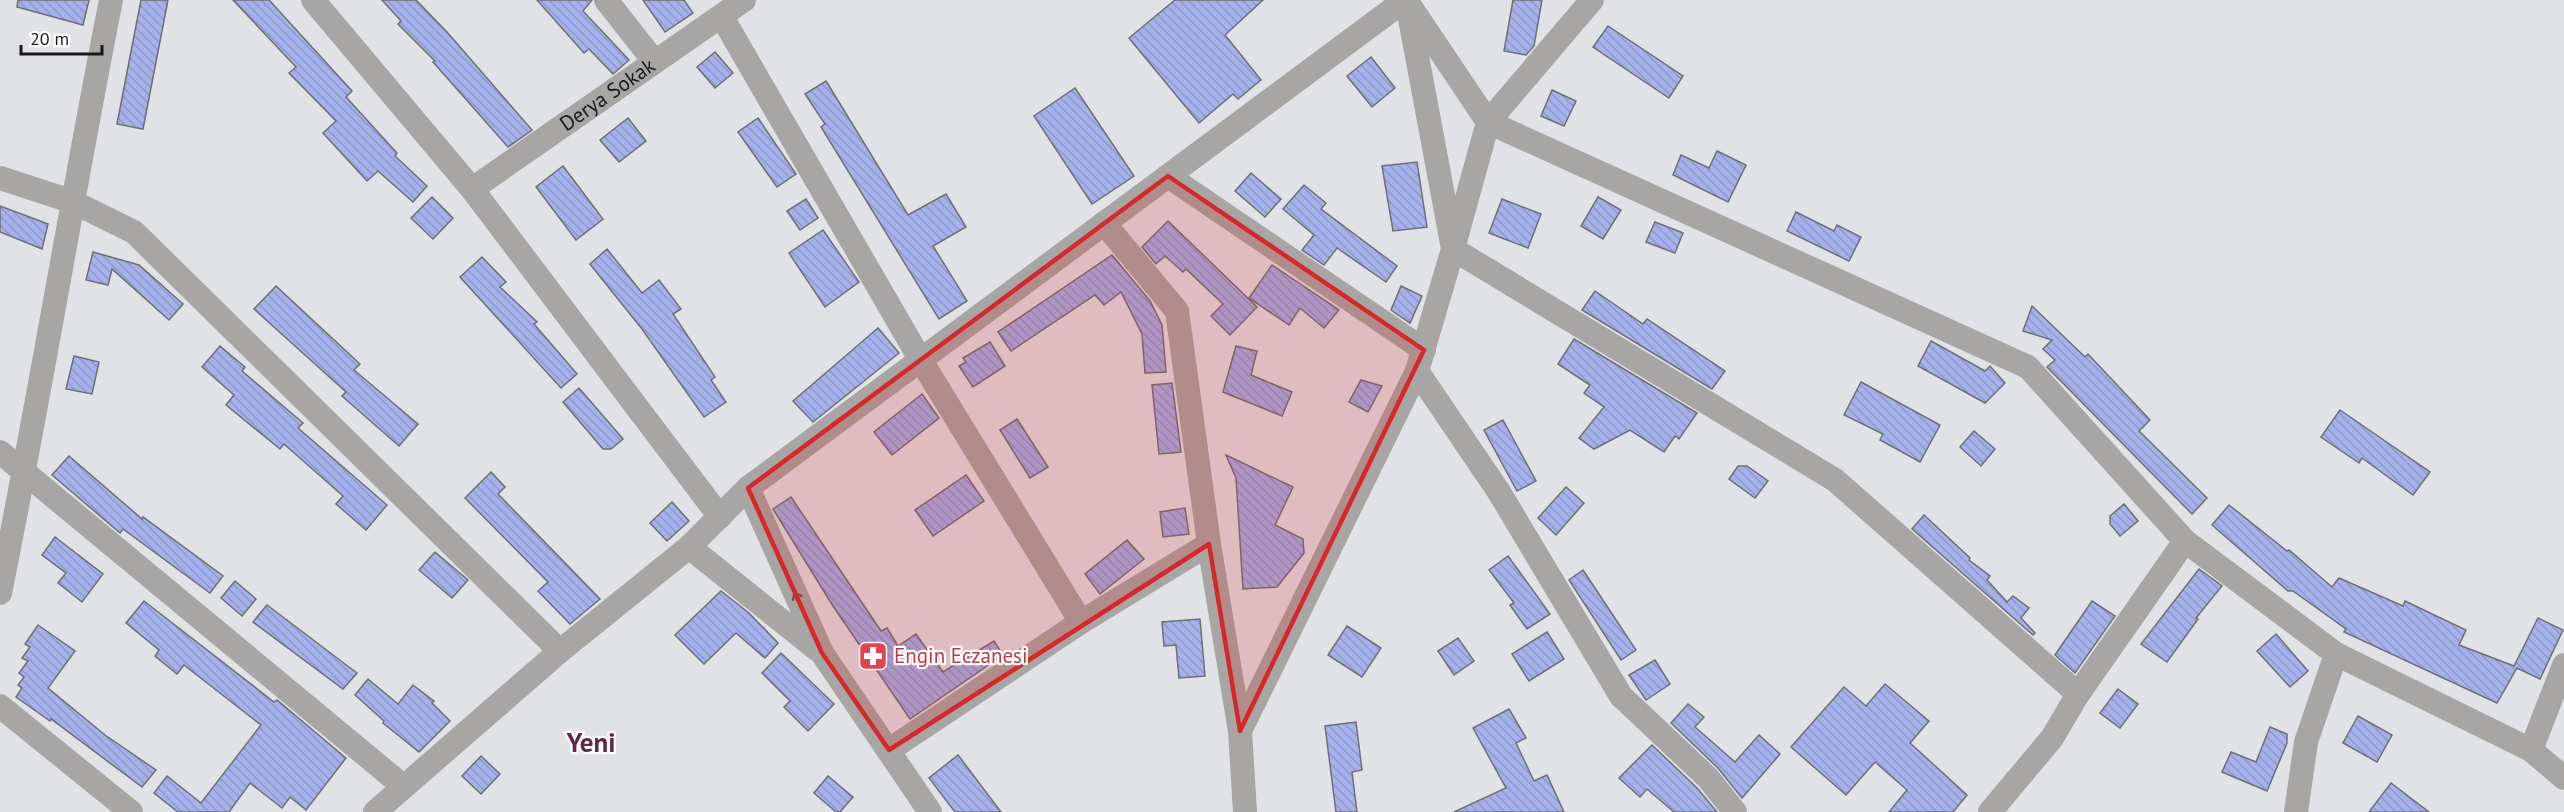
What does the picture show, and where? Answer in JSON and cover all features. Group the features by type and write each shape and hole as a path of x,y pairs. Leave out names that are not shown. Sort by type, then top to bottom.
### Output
{"street":[{"path":"0,593 25,470 71,201 111,0"},
{"path":"313,0 472,189 720,517"},
{"path":"606,0 654,61"},
{"name":"Derya Sokak","path":"472,189 744,0"},
{"path":"1406,0 1488,122 2028,367 2185,541 2336,654 2531,750 2564,778"},
{"path":"375,812 560,651 689,547 748,488 1406,0"},
{"path":"1406,0 1453,249 1835,480 2078,694"},
{"path":"1240,731 1420,361 1488,122 1592,0"},
{"path":"722,17 920,359 1081,622"},
{"path":"1168,176 1420,361 1621,696 1708,778 1735,812"},
{"path":"0,178 71,201 134,232 560,651"},
{"path":"1104,223 1177,311 1209,544 1240,731 1245,812"},
{"path":"0,452 25,470 403,786"},
{"path":"748,488 822,653 930,812"},
{"path":"1990,812 2052,738 2078,694 2185,541"},
{"path":"889,750 1081,622 1209,544"},
{"path":"689,547 822,653"},
{"path":"2296,812 2306,742 2336,654"},
{"path":"2531,750 2564,664"},
{"path":"0,706 131,812"}],"highlighted area":[{"path":"1168,176 1424,350 1240,731 1209,544 889,750 822,653 748,488"}],"building":[{"path":"18,0 89,0 83,25 17,7"},
{"path":"141,0 168,0 143,129 117,124"},
{"path":"233,0 269,0 352,91 346,97 397,153 395,156 427,186 413,202 378,171 367,181 323,133 336,121 289,73 296,67"},
{"path":"382,0 416,0 447,32 532,130 508,147 433,62 435,61 398,24 401,21"},
{"path":"537,0 592,0 583,11 629,60 613,74 589,49 584,53"},
{"path":"643,0 684,0 693,13 665,32"},
{"path":"1175,0 1263,0 1225,35 1261,80 1238,99 1233,94 1199,123 1129,38"},
{"path":"1513,0 1542,0 1534,46 1526,55 1504,51"},
{"path":"1608,26 1683,76 1669,98 1593,47"},
{"path":"715,52 733,73 715,88 697,67"},
{"path":"1371,57 1395,88 1372,107 1347,76"},
{"path":"826,81 908,215 946,194 966,227 933,246 967,301 939,319 821,127 825,124 805,94"},
{"path":"1075,88 1134,176 1092,204 1034,116"},
{"path":"1552,90 1576,101 1564,126 1541,116"},
{"path":"628,118 646,141 619,162 600,140"},
{"path":"758,118 796,174 777,187 738,132"},
{"path":"1717,151 1746,165 1728,202 1673,175 1681,155 1709,168"},
{"path":"1417,162 1427,227 1393,231 1382,166"},
{"path":"563,166 603,219 576,240 536,187"},
{"path":"1251,173 1281,199 1265,217 1235,191"},
{"path":"1304,185 1326,203 1321,209 1397,266 1386,282 1337,248 1324,265 1302,250 1314,235 1283,209"},
{"path":"432,197 453,218 433,239 411,218"},
{"path":"1598,197 1621,210 1603,239 1581,226"},
{"path":"806,199 818,218 800,230 787,211"},
{"path":"1502,199 1541,214 1528,248 1489,233"},
{"path":"0,206 48,224 42,249 0,232"},
{"path":"1796,212 1834,231 1837,225 1861,237 1849,261 1787,231"},
{"path":"1168,221 1257,307 1230,335 1211,316 1223,304 1186,269 1183,272 1165,256 1156,264 1142,247"},
{"path":"1655,222 1683,233 1675,253 1646,242"},
{"path":"823,230 859,282 825,307 789,253"},
{"path":"607,249 642,293 659,280 681,309 673,314 715,377 711,380 726,402 704,417 642,329 590,264"},
{"path":"93,252 139,265 183,304 169,320 112,269 108,285 86,280"},
{"path":"1112,255 1150,301 1162,325 1166,372 1145,373 1142,334 1121,292 1104,305 1095,295 1011,351 998,332"},
{"path":"482,257 506,282 500,287 537,322 534,324 577,374 561,388 460,277"},
{"path":"1272,265 1339,310 1324,328 1300,308 1289,325 1249,298"},
{"path":"276,286 360,364 354,370 418,424 399,446 342,396 346,392 254,309"},
{"path":"1401,286 1422,296 1410,323 1391,310"},
{"path":"1595,291 1643,324 1647,319 1725,371 1712,389 1582,310"},
{"path":"2032,306 2085,357 2088,354 2150,420 2139,431 2207,498 2192,514 2047,367 2055,360 2043,349 2052,340 2023,331"},
{"path":"878,328 899,353 813,422 793,401"},
{"path":"1574,339 1697,413 1679,439 1675,436 1664,452 1630,430 1594,449 1579,438 1604,407 1584,393 1590,385 1558,364"},
{"path":"1931,341 1985,371 1990,366 2005,383 1985,403 1918,366"},
{"path":"990,342 1005,366 973,387 959,366 966,362 963,358"},
{"path":"220,346 245,367 242,371 303,423 298,428 387,505 366,530 336,504 343,496 284,444 280,449 226,405 234,395 202,367"},
{"path":"1236,346 1257,351 1251,375 1292,392 1282,416 1223,392"},
{"path":"74,356 99,362 92,394 66,389"},
{"path":"1361,380 1382,386 1368,412 1349,402"},
{"path":"1861,382 1940,425 1920,462 1880,440 1883,434 1844,415"},
{"path":"1172,383 1181,452 1159,454 1152,385"},
{"path":"579,388 623,439 611,449 603,449 563,402"},
{"path":"922,394 939,418 892,455 874,432"},
{"path":"2340,410 2430,472 2413,495 2362,458 2359,463 2321,437"},
{"path":"1017,419 1048,467 1030,478 1000,430"},
{"path":"1503,420 1536,481 1517,491 1484,430"},
{"path":"1974,431 1995,449 1981,466 1960,447"},
{"path":"1226,455 1293,487 1275,525 1303,539 1304,553 1277,587 1243,589 1236,478"},
{"path":"69,456 142,519 143,517 223,576 210,593 123,529 120,533 52,475"},
{"path":"1738,466 1747,466 1768,481 1755,498 1729,479"},
{"path":"491,472 505,487 498,494 600,599 570,624 538,591 548,582 465,498"},
{"path":"966,475 984,501 933,536 915,510"},
{"path":"1566,487 1584,503 1556,535 1538,518"},
{"path":"791,497 881,631 887,628 898,646 916,634 943,672 994,641 1003,655 910,719 833,606 773,509"},
{"path":"672,502 689,521 667,541 650,523"},
{"path":"2124,504 2138,521 2120,536 2110,524 2110,516"},
{"path":"2229,505 2287,551 2289,550 2332,587 2339,578 2403,606 2405,601 2466,630 2459,645 2514,666 2538,618 2563,630 2540,679 2517,668 2497,703 2344,632 2346,629 2293,591 2288,591 2212,525"},
{"path":"1185,508 1189,534 1163,537 1160,512"},
{"path":"1924,515 1970,558 1969,560 1990,576 1987,580 2007,602 2013,596 2029,608 2021,618 2035,633 2033,635 1912,529"},
{"path":"55,537 103,574 82,602 58,583 66,573 42,555"},
{"path":"1127,540 1144,559 1100,594 1085,574"},
{"path":"435,552 468,580 452,598 419,570"},
{"path":"1508,556 1550,614 1527,629 1510,605 1514,603 1489,570"},
{"path":"2199,569 2222,586 2196,618 2198,619 2167,662 2141,644"},
{"path":"1583,570 1636,650 1621,660 1569,580"},
{"path":"235,581 256,599 242,616 221,598"},
{"path":"721,591 749,613 778,643 765,658 736,633 704,664 675,635"},
{"path":"144,601 274,702 277,700 346,758 306,810 290,797 282,808 250,783 229,812 178,812 154,793 167,776 201,803 261,725 184,665 177,674 155,656 159,650 126,623"},
{"path":"2092,601 2115,616 2075,673 2055,655"},
{"path":"267,605 357,673 343,689 253,622"},
{"path":"1200,619 1205,676 1179,678 1176,645 1164,646 1162,622"},
{"path":"38,625 75,651 48,688 105,735 156,770 142,787 51,719 50,721 16,697 22,688 18,685 24,677 19,673 28,661 22,658 30,647 25,644"},
{"path":"1347,626 1381,648 1362,677 1328,655"},
{"path":"1547,632 1564,659 1529,681 1512,654"},
{"path":"2276,634 2308,671 2290,687 2257,651"},
{"path":"1458,638 1474,661 1454,675 1438,651"},
{"path":"781,653 834,704 808,731 784,707 790,701 762,673"},
{"path":"1655,660 1670,684 1646,700 1629,675"},
{"path":"368,679 398,704 413,685 434,701 432,703 450,721 419,752 383,723 384,721 355,695"},
{"path":"1885,684 1929,721 1910,743 1967,795 1953,812 1889,812 1907,790 1875,762 1846,795 1791,747 1844,687 1866,706"},
{"path":"2118,689 2138,704 2120,728 2100,713"},
{"path":"1688,704 1704,717 1695,727 1735,762 1759,735 1780,754 1742,798 1718,768 1671,723"},
{"path":"1509,709 1526,738 1516,743 1534,781 1547,775 1564,812 1454,812 1506,788 1473,728"},
{"path":"2358,716 2392,735 2377,762 2343,743"},
{"path":"1356,722 1362,770 1352,772 1357,812 1336,812 1325,726"},
{"path":"2270,727 2287,734 2287,743 2267,791 2222,772 2231,752 2256,762"},
{"path":"1652,745 1697,788 1717,812 1674,812 1647,789 1640,797 1619,778"},
{"path":"958,755 1001,812 955,812 929,778"},
{"path":"481,756 500,774 481,794 462,776"},
{"path":"828,776 853,797 840,812 836,812 814,793"},
{"path":"2391,783 2429,812 2369,812"}],"place":[{"name":"Engin Eczanesi","path":"873,656"}],"district":[{"name":"Yeni","path":"591,743"}]}
